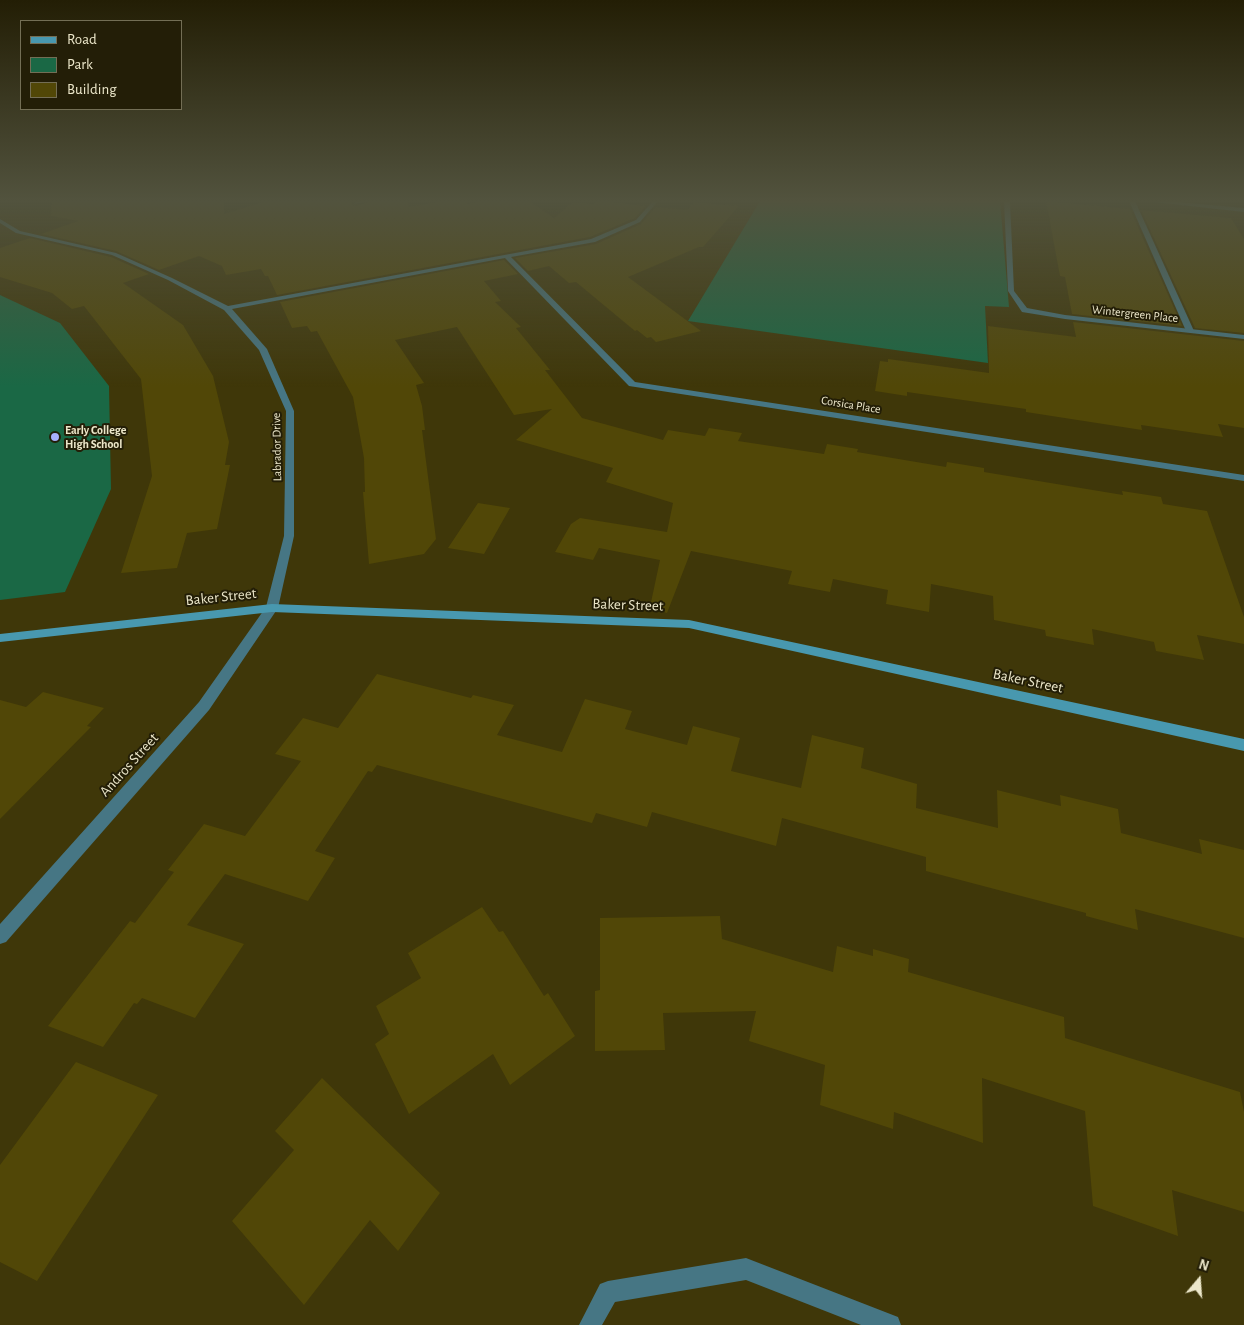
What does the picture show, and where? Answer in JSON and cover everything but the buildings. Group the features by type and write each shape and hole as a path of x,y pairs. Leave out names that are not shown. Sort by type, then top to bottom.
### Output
{"street":[{"name":"Labrador Drive","path":"134,263 227,308 263,349 290,412 289,536 272,608"},
{"path":"227,308 469,263"},
{"name":"Corsica Place","path":"513,263 632,384 1244,478"},
{"name":"Wintergreen Place","path":"1010,263 1011,291 1025,310 1065,318 1244,338"},
{"path":"1160,263 1190,331"},
{"name":"Baker Street","path":"0,638 272,608 689,624 1244,745"},
{"name":"Andros Street","path":"0,936 204,706 272,608"},
{"path":"590,1325 608,1292 746,1269 890,1325"}],"green space":[{"path":"723,263 1005,263 1009,307 985,306 988,363 688,321"},
{"name":"Early College High School","path":"0,295 60,323 109,386 111,489 65,592 0,600"}],"place":[{"name":"Early College High School","path":"55,437"}]}
